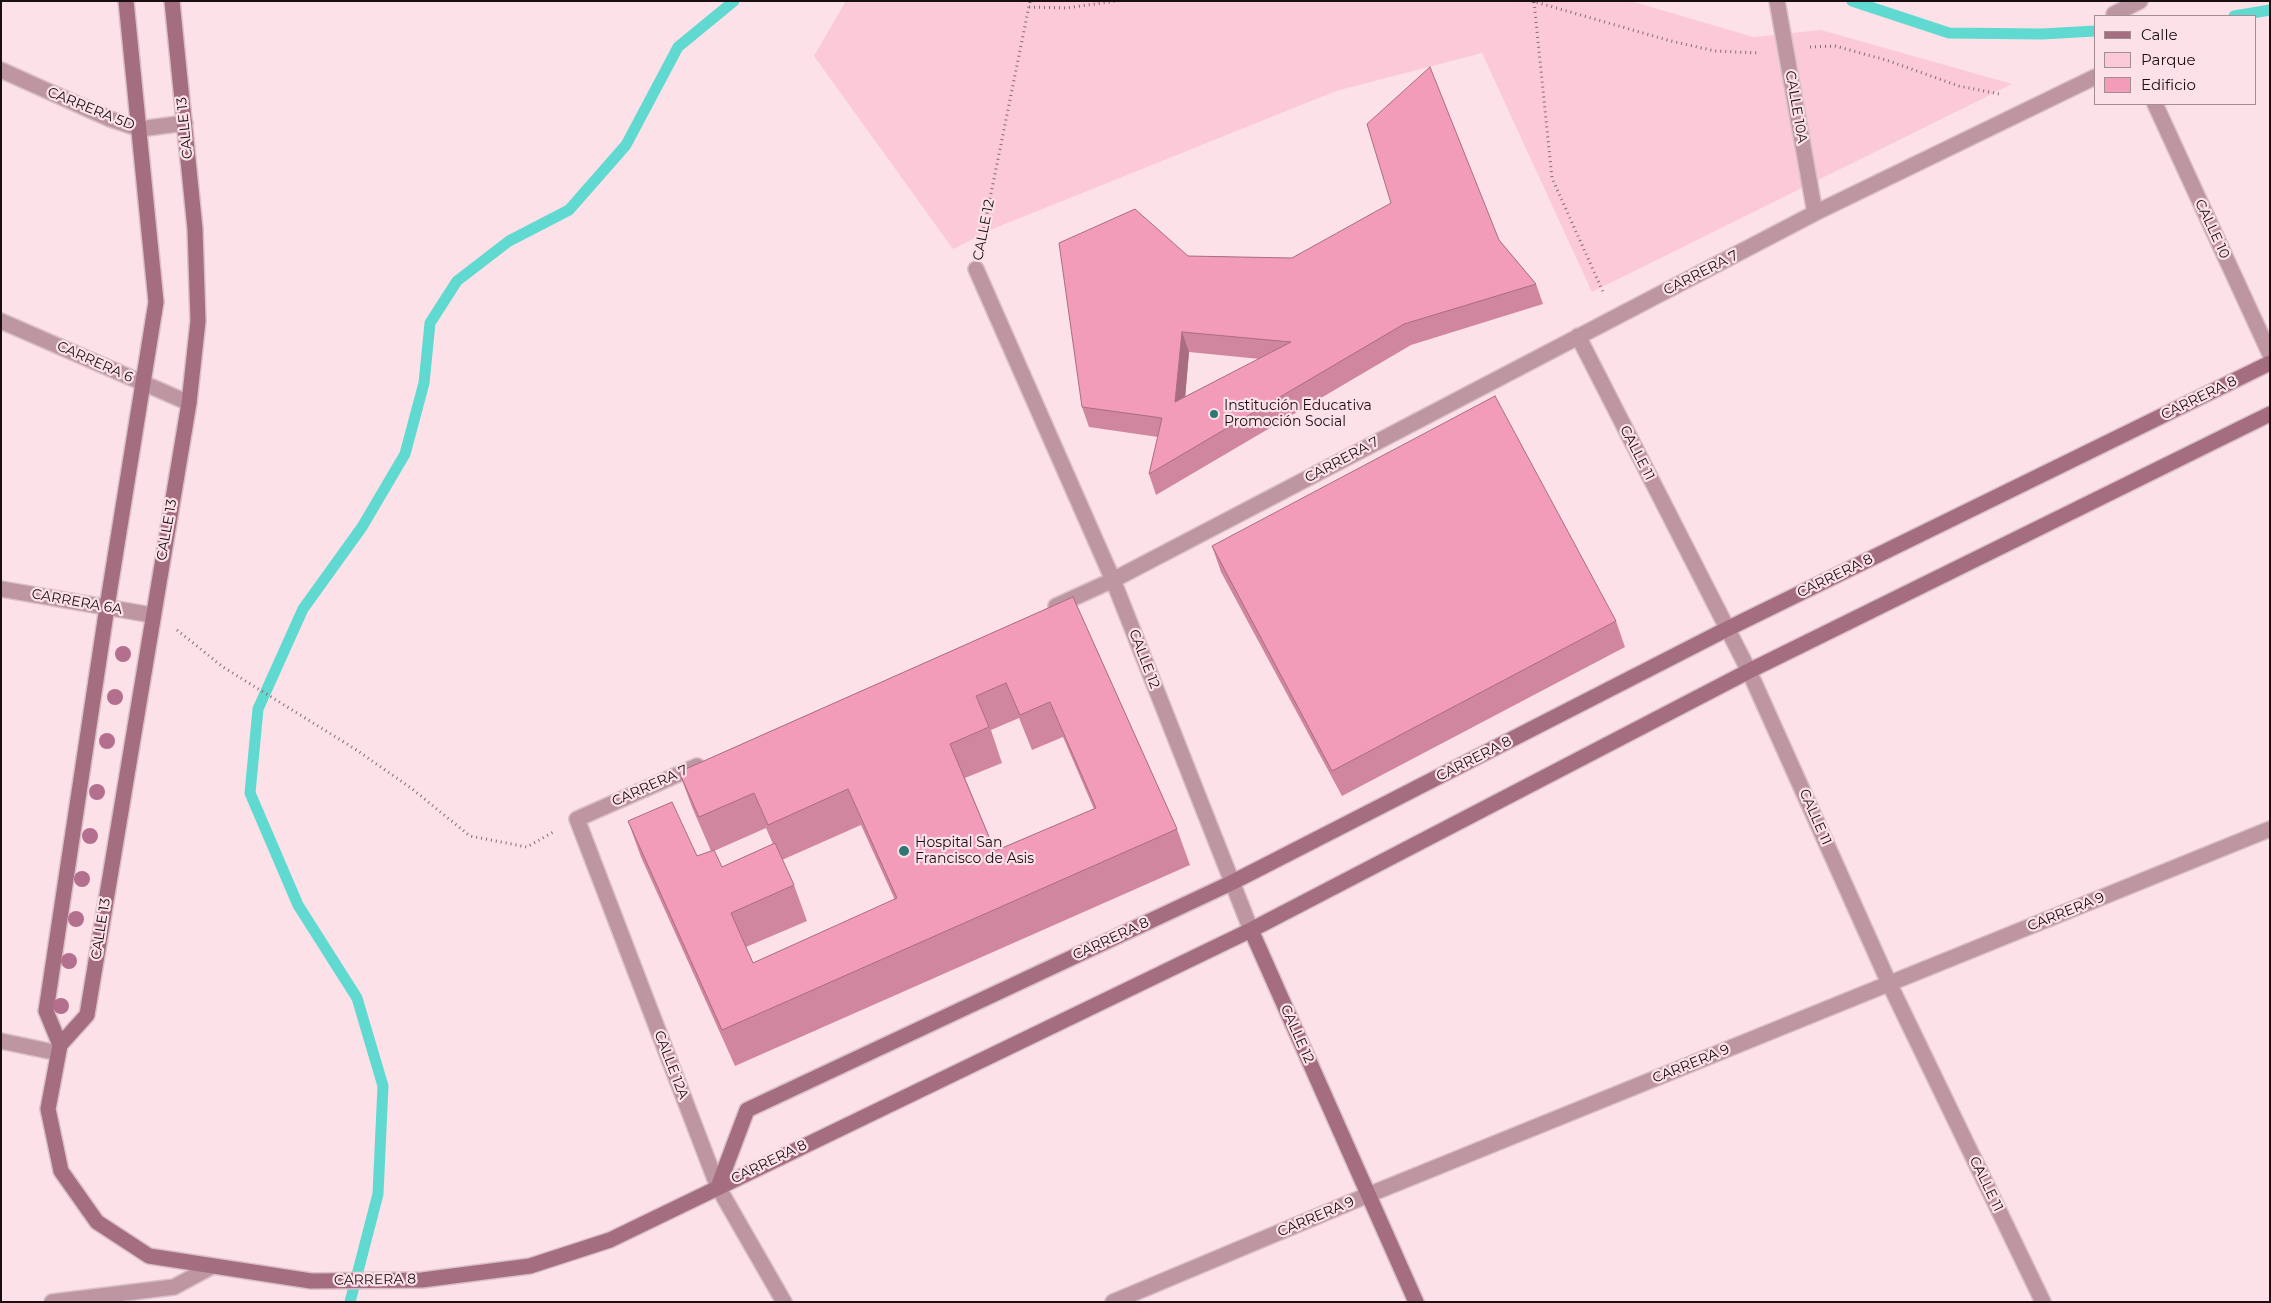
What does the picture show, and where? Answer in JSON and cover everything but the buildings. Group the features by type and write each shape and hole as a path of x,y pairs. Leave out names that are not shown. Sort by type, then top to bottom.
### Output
{"main road":[{"path":"126,1 156,302 107,607 46,1011 59,1049 48,1109 61,1170 97,1222 149,1256 211,1267"},
{"name":"CALLE 13","path":"59,1049 86,1015 189,403 198,321 195,229 172,1"},
{"name":"CARRERA 8","path":"718,1187 747,1110 1231,883 1727,629 2270,363"},
{"name":"CARRERA 8","path":"211,1267 311,1281 422,1280 530,1266 610,1240 1251,930 1749,671 2270,414"},
{"name":"CALLE 12","path":"1251,930 1416,1302"}],"street":[{"name":"CALLE 10A","path":"1778,1 1815,213"},
{"path":"2113,10 2140,1"},
{"name":"CARRERA 5D","path":"1,70 110,119 140,129 185,123"},
{"name":"CARRERA 7","path":"1041,612 1113,580 1815,213 2094,77"},
{"name":"CALLE 10","path":"2154,105 2270,354"},
{"name":"CALLE 12","path":"976,269 1113,580 1251,930"},
{"name":"CARRERA 6","path":"1,321 189,403"},
{"name":"CALLE 11","path":"1578,336 1749,671 1889,983 2043,1302"},
{"name":"CARRERA 6A","path":"1,589 152,615"},
{"name":"CARRERA 7","path":"577,819 714,758"},
{"name":"CALLE 12A","path":"577,819 718,1187 784,1302"},
{"name":"CARRERA 9","path":"1113,1302 1368,1195 2270,829"},
{"path":"1,1042 59,1049"},
{"path":"52,1302 174,1287 211,1267"}],"path":[{"name":"CALLE 12","path":"976,269 1030,1"},
{"path":"1029,7 1066,8 1116,1"},
{"path":"1534,1 1552,178 1607,301"},
{"path":"152,615 185,636 223,667 355,749 411,788 470,836 527,847 577,819"}],"green space":[{"path":"846,1 1631,1 1753,37 1821,30 2012,84 1592,292 1482,53 1336,91 995,228 953,249 814,56"}],"waterway":[{"path":"350,1302 378,1194 383,1086 357,998 298,905 250,793 258,709 303,609 362,527 405,454 424,383 430,323 457,281 509,241 569,210 626,145 678,47 734,1"},
{"path":"1852,1 1949,33 2042,34 2094,31"},
{"path":"2240,15 2270,10"}],"place":[{"name":"Institución Educativa Promoción Social","path":"1214,414"},
{"name":"Hospital San Francisco de Asis","path":"904,851"}]}
